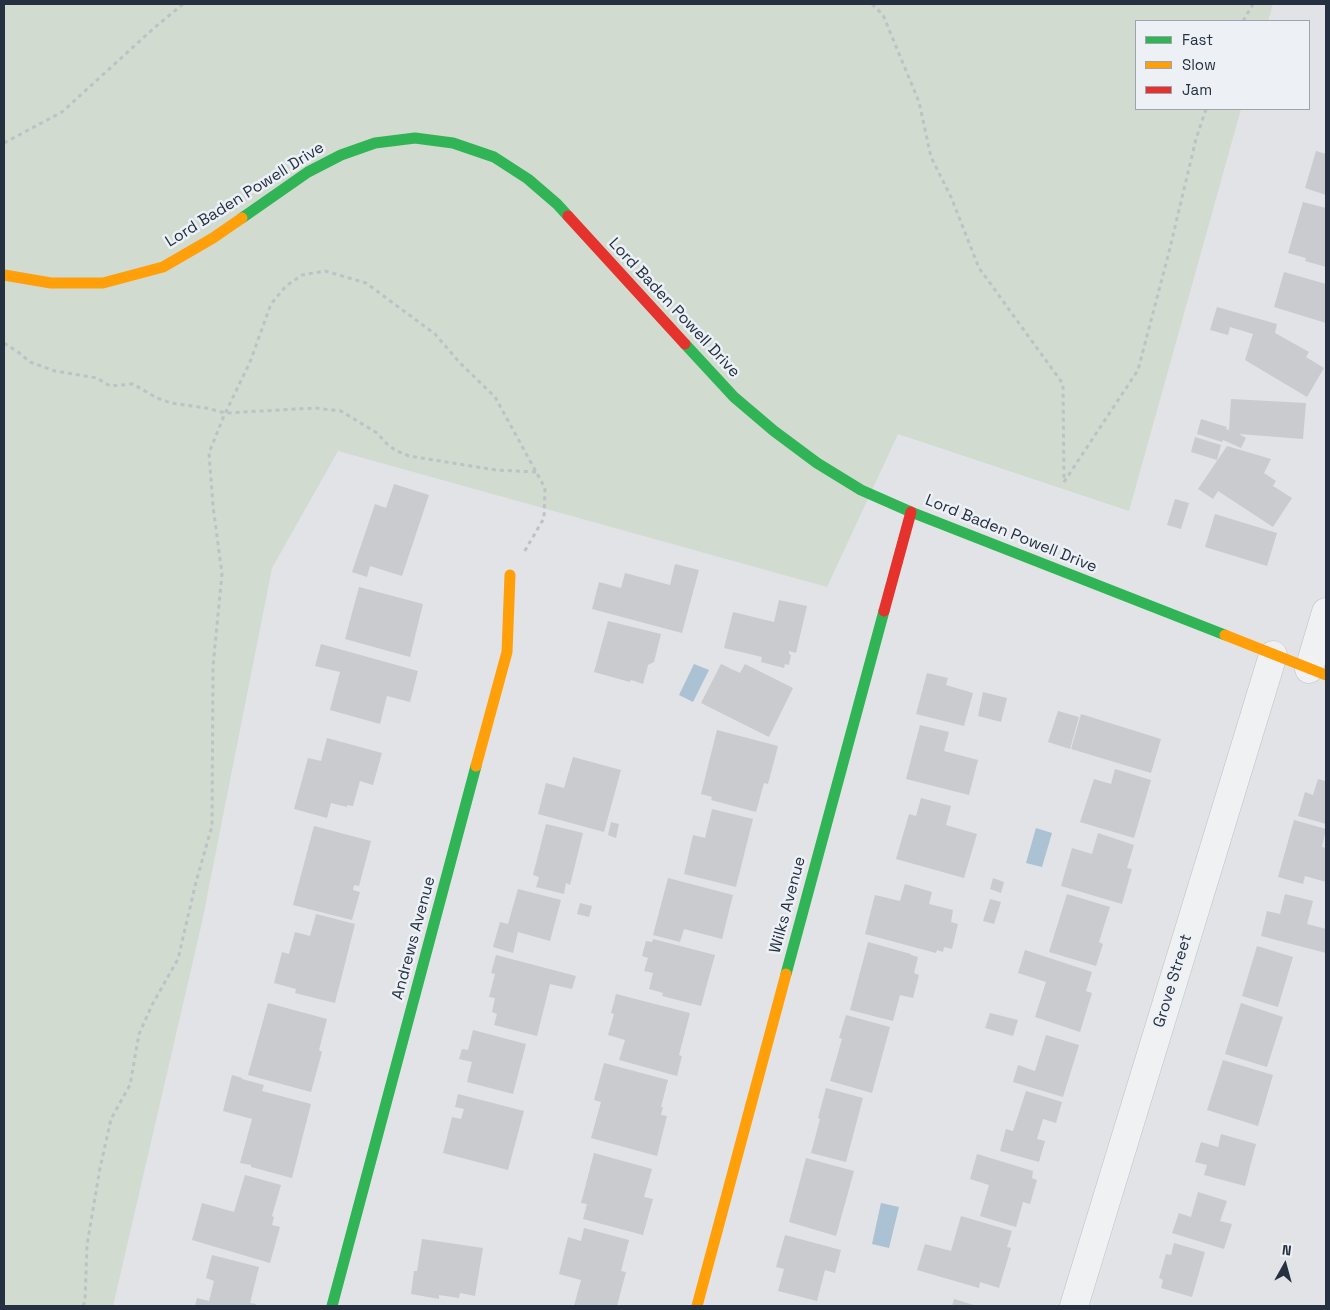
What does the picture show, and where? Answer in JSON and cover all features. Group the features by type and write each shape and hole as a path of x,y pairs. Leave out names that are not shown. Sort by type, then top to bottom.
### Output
{"street":[{"name":"Lord Baden Powell Drive","path":"4,275 51,283 103,282 163,266 213,238 308,172 341,155 375,142 415,138 453,143 494,157 528,179 557,204 734,397 774,431 817,462 861,490 911,512 1318,672"},
{"name":"Wilks Avenue","path":"697,1306 911,512"},
{"name":"Andrews Avenue","path":"332,1306 507,652 510,575"},
{"path":"1318,672 1326,612"},
{"name":"Grove Street","path":"1074,1306 1272,655"}],"path":[{"path":"4,142 62,112 183,4"},
{"path":"872,4 883,15 920,102 932,157 951,197 979,268 1064,384 1064,482 1138,370 1196,138 1206,110"},
{"path":"1244,20 1252,4"},
{"path":"83,1306 89,1236 100,1168 111,1119 130,1085 139,1034 152,1005 178,959 196,882 212,826 213,666 222,574 213,506 210,454 226,413 250,362 271,304 286,286 302,276 325,272 366,283 435,334 460,363 495,398 545,488 544,518 510,575"},
{"path":"4,343 30,362 55,372 97,378 110,386 133,384 157,398 171,403 226,413 315,408 341,410 377,433 395,450 409,456 496,470 536,472"}],"shaded area":[{"path":"4,4 1273,4 1268,20 1135,20 1135,110 1241,110 1129,511 898,434 827,587 338,451 272,568 202,922 113,1306 4,1306"}],"water":[{"path":"694,664 709,670 693,702 679,695"},
{"path":"1036,828 1052,833 1042,867 1026,863"},
{"path":"881,1203 899,1207 889,1248 872,1244"}],"building":[{"path":"1316,151 1326,154 1326,195 1305,188"},
{"path":"1303,202 1326,208 1326,267 1305,261 1306,258 1288,253"},
{"path":"1284,272 1326,284 1326,323 1274,307"},
{"path":"1217,307 1277,324 1275,333 1309,352 1306,357 1324,368 1307,397 1245,360 1253,334 1230,327 1228,335 1210,330"},
{"path":"1231,399 1306,403 1303,439 1239,434 1246,438 1241,448 1223,440 1222,442 1197,434 1201,419 1227,427 1226,429 1229,430"},
{"path":"1195,437 1221,445 1217,460 1191,452"},
{"path":"1227,446 1271,459 1264,473 1276,481 1273,486 1292,498 1273,527 1218,491 1213,499 1198,489"},
{"path":"394,484 429,495 402,576 370,566 367,577 352,572 375,504 386,508"},
{"path":"1175,499 1189,503 1181,529 1167,525"},
{"path":"1215,514 1277,533 1267,566 1205,547"},
{"path":"675,564 699,570 682,633 592,609 599,582 621,588 625,573 670,585"},
{"path":"359,587 423,604 410,657 345,639"},
{"path":"779,600 807,606 796,653 789,651 791,655 789,665 785,664 784,668 761,662 762,657 724,648 733,612 774,622"},
{"path":"608,621 661,634 654,662 648,665 643,684 594,672"},
{"path":"321,644 418,671 410,702 387,696 380,724 330,710 340,672 315,666"},
{"path":"721,664 740,673 745,664 793,688 769,737 701,703"},
{"path":"927,673 948,678 946,685 973,693 964,726 916,714"},
{"path":"983,692 1007,698 1001,722 978,716"},
{"path":"1058,711 1079,717 1070,749 1048,742"},
{"path":"1081,714 1161,739 1151,773 1071,749"},
{"path":"920,725 949,732 944,751 978,760 969,795 906,779"},
{"path":"717,730 778,746 768,784 764,783 756,812 711,800 712,797 701,794"},
{"path":"327,738 382,753 373,785 360,781 353,806 347,805 347,807 331,803 327,818 294,809 308,758 321,761"},
{"path":"573,757 621,770 604,832 538,814 546,783 564,788"},
{"path":"1115,769 1151,780 1134,838 1080,822 1094,779 1111,784"},
{"path":"1318,779 1326,781 1326,824 1298,816 1305,792 1313,795"},
{"path":"921,798 951,806 946,825 977,834 964,878 896,859 909,814 916,816"},
{"path":"712,809 753,819 736,887 684,874 693,835 705,838"},
{"path":"1294,820 1326,829 1322,847 1326,848 1326,882 1305,876 1303,884 1278,877"},
{"path":"611,822 619,824 616,838 608,835"},
{"path":"546,824 583,833 570,885 566,883 564,894 536,887 539,877 533,875"},
{"path":"314,826 371,841 359,886 354,885 353,890 360,892 352,920 293,905"},
{"path":"1098,833 1134,845 1127,868 1132,869 1122,904 1061,886 1072,848 1092,854"},
{"path":"668,878 733,895 722,939 684,929 680,942 653,935"},
{"path":"993,878 1004,882 1001,893 990,889"},
{"path":"905,884 932,892 929,904 953,910 951,922 958,924 952,949 944,947 943,952 937,950 936,953 865,934 875,895 900,901"},
{"path":"518,889 561,900 550,941 518,932 513,953 493,947 500,922 508,924"},
{"path":"1067,894 1110,907 1099,942 1103,944 1096,966 1049,952"},
{"path":"1285,894 1313,901 1307,924 1326,929 1326,953 1261,936 1267,911 1280,914"},
{"path":"990,899 1001,902 994,924 983,921"},
{"path":"580,903 592,906 589,917 577,914"},
{"path":"316,914 355,924 335,1003 295,993 296,989 274,983 282,952 289,954 295,932 310,936"},
{"path":"653,939 715,955 701,1006 662,996 663,993 649,989 653,973 644,971 648,958 642,956 646,941 652,942"},
{"path":"868,942 918,957 914,973 919,975 913,998 900,995 893,1021 850,1010"},
{"path":"1257,946 1293,957 1278,1007 1242,996"},
{"path":"1025,950 1092,972 1086,991 1092,993 1080,1032 1035,1017 1046,982 1018,973"},
{"path":"496,955 576,976 572,989 550,984 537,1036 494,1025 497,1014 492,1012 495,998 489,997 495,974 491,973"},
{"path":"616,994 690,1013 679,1055 682,1056 677,1076 619,1060 625,1040 608,1035 614,1014 611,1013"},
{"path":"268,1003 327,1019 319,1050 322,1052 311,1092 248,1075"},
{"path":"1241,1003 1283,1017 1267,1067 1225,1054"},
{"path":"990,1013 1018,1020 1013,1036 985,1028"},
{"path":"846,1015 890,1027 872,1093 830,1081 842,1039 839,1038"},
{"path":"473,1030 526,1044 513,1094 467,1082 472,1062 459,1059 462,1049 468,1050"},
{"path":"1046,1035 1079,1045 1063,1097 1013,1082 1018,1065 1035,1071"},
{"path":"1223,1060 1273,1075 1258,1126 1207,1110"},
{"path":"604,1063 668,1080 661,1107 663,1107 661,1115 667,1116 657,1156 591,1138 601,1102 594,1100"},
{"path":"232,1075 264,1085 262,1091 311,1104 292,1178 240,1163 252,1119 223,1111"},
{"path":"826,1088 863,1098 846,1162 811,1153"},
{"path":"1026,1091 1062,1102 1056,1123 1043,1119 1037,1139 1045,1141 1039,1162 1000,1151 1006,1129 1013,1131"},
{"path":"458,1094 524,1111 508,1170 443,1153 452,1117 461,1119 464,1109 455,1107"},
{"path":"1221,1134 1256,1144 1245,1186 1204,1175 1207,1165 1195,1162 1201,1142 1218,1147"},
{"path":"594,1153 652,1169 644,1197 653,1199 643,1235 583,1219 587,1204 581,1203"},
{"path":"977,1154 1033,1171 1032,1178 1037,1180 1030,1204 1023,1202 1016,1227 980,1216 989,1185 970,1179"},
{"path":"806,1158 854,1171 836,1236 789,1222"},
{"path":"245,1175 281,1185 272,1216 274,1217 272,1225 280,1227 270,1263 192,1240 202,1203 234,1212"},
{"path":"1198,1192 1227,1201 1220,1221 1232,1224 1224,1249 1172,1233 1179,1213 1191,1217"},
{"path":"961,1216 1012,1231 1007,1247 1011,1248 999,1288 980,1282 979,1288 917,1270 925,1244 951,1251"},
{"path":"584,1228 629,1240 621,1271 626,1272 617,1306 574,1306 581,1280 559,1274 568,1237 581,1241"},
{"path":"785,1235 841,1250 835,1273 825,1270 817,1301 778,1291 784,1269 776,1267"},
{"path":"422,1239 483,1248 475,1296 460,1293 459,1298 439,1295 439,1299 411,1294 414,1271 417,1271"},
{"path":"1174,1243 1205,1252 1192,1297 1161,1288 1163,1280 1159,1278 1166,1254 1171,1255"},
{"path":"212,1255 259,1267 250,1303 256,1304 255,1306 195,1306 197,1298 209,1301 214,1281 206,1278"},
{"path":"954,1299 977,1306 952,1306"}],"traffic: fast":[{"path":"242,218 308,172 341,155 375,143 415,138 453,143 494,157 528,179 568,216"},
{"path":"685,344 734,397 774,431 817,463 861,490 911,512 1225,635"},
{"path":"786,974 884,611"},
{"path":"332,1306 476,766"}],"traffic: slow":[{"path":"4,275 51,283 103,283 163,267 213,238 242,218"},
{"path":"476,766 507,652 510,575"},
{"path":"1225,635 1326,675"},
{"path":"697,1306 786,974"}],"traffic: jam":[{"path":"568,216 685,344"},
{"path":"884,611 911,512"}]}
